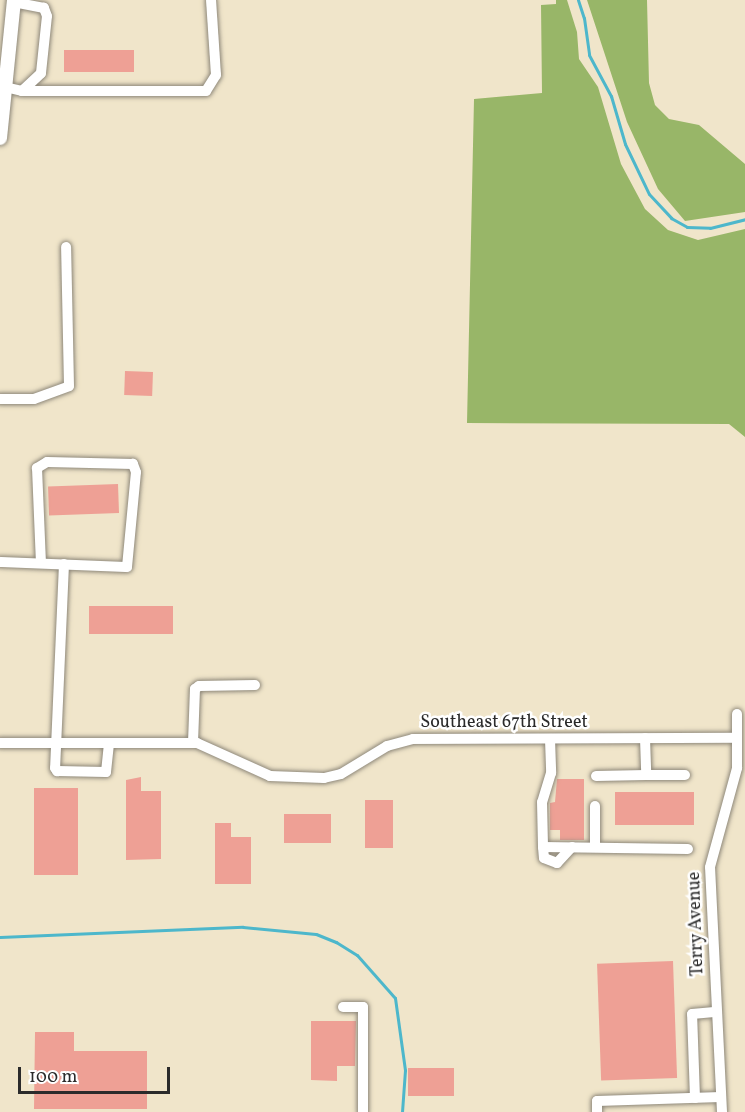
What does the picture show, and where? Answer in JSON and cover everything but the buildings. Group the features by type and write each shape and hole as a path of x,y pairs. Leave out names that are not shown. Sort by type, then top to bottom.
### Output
{"main road":[{"path":"0,138 14,1"}],"street":[{"path":"5,87 22,91 206,91 216,75 211,0"},
{"path":"14,1 44,8 47,16 41,73 22,91"},
{"path":"0,399 34,399 69,386 66,247"},
{"path":"0,562 127,567 135,482 133,464 46,462 37,468 41,563"},
{"path":"64,564 55,743 57,771 106,772 109,744"},
{"path":"193,743 195,689 199,686 255,685"},
{"name":"Terry Avenue","path":"722,1112 710,867 735,779 737,714"},
{"path":"645,738 646,775"},
{"name":"Southeast 67th Street","path":"0,743 193,743 222,751 270,776 324,778 341,774 387,746 413,739 737,738"},
{"path":"550,739 551,773 542,802 544,858 557,863 572,847"},
{"path":"596,776 685,775"},
{"path":"595,806 595,847"},
{"path":"543,847 688,849"},
{"path":"343,1007 363,1007 363,1112"},
{"path":"695,1098 692,1014 717,1012"},
{"path":"597,1112 597,1101 721,1096"}],"green space":[{"path":"556,0 567,0 577,32 579,59 598,87 621,164 645,209 668,230 698,240 745,229 745,437 729,424 467,423 474,99 542,93 541,5 556,4"},
{"path":"587,0 647,0 649,83 655,105 669,119 699,125 745,164 745,212 685,221 658,189 627,122"}],"waterway":[{"path":"578,0 584,18 589,55 611,96 625,144 649,194 671,218 687,227 710,228 745,219"},
{"path":"0,937 243,927 316,934 336,942 357,955 395,998 405,1070 402,1112"}]}
